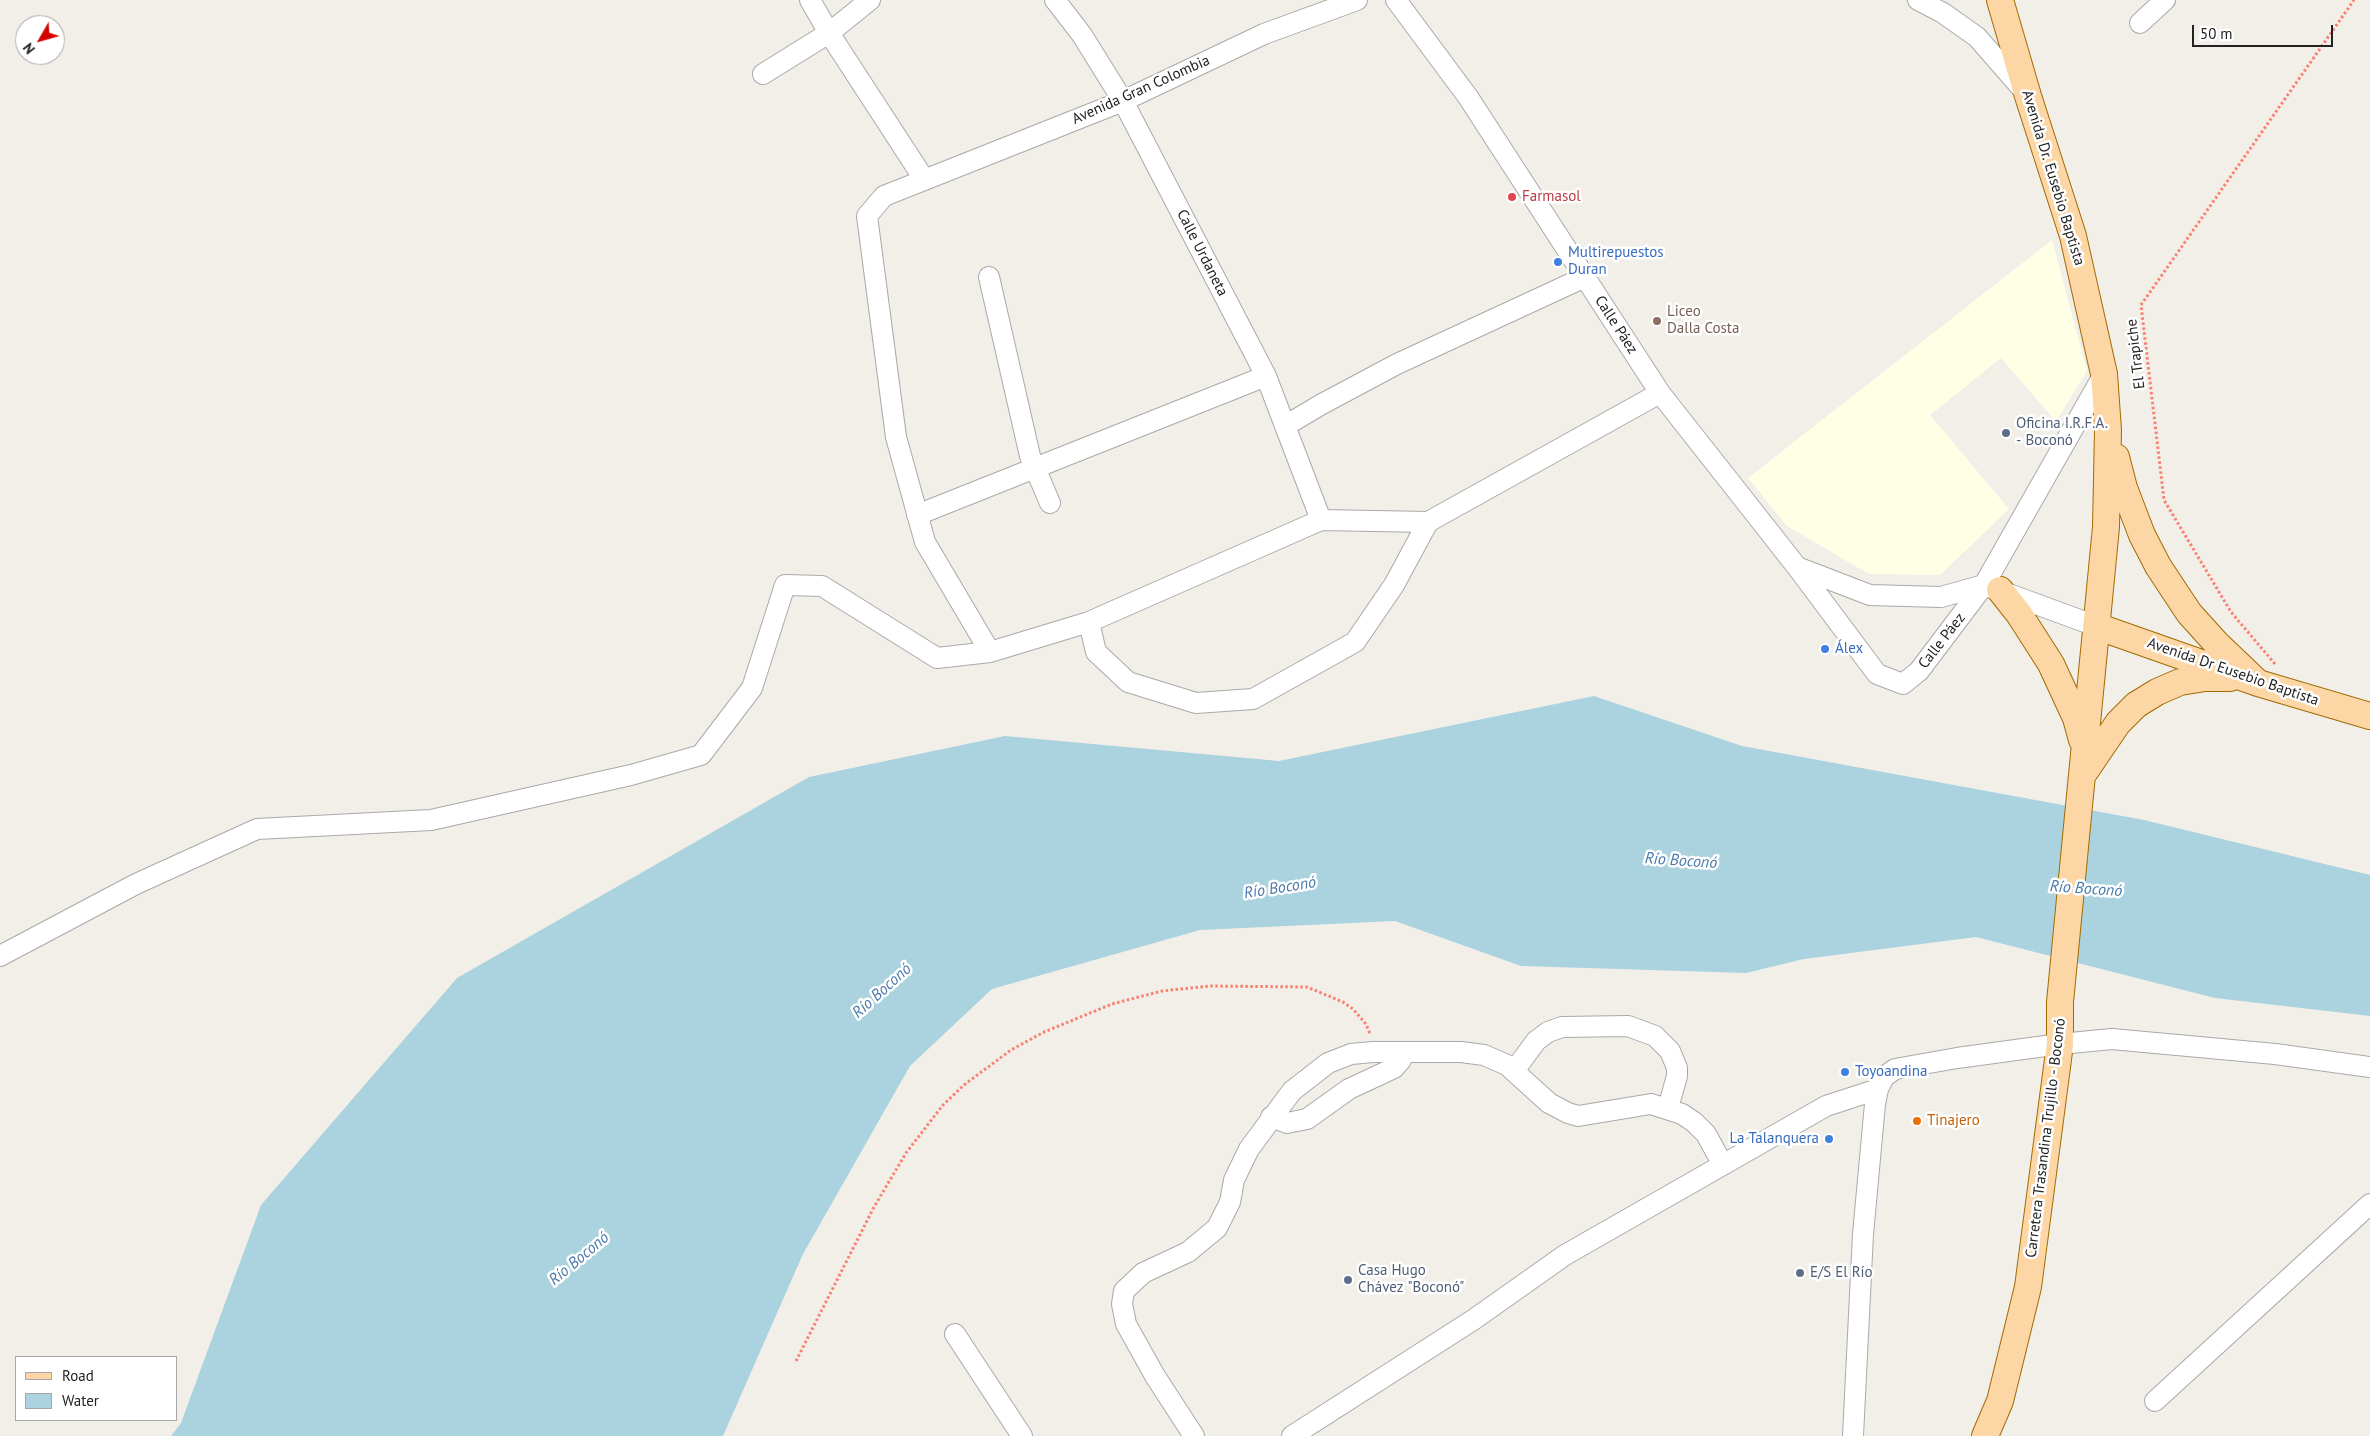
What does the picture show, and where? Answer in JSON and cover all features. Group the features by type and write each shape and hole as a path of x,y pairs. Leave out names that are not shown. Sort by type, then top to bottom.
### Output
{"main road":[{"name":"Avenida Dr. Eusebio Baptista","path":"2000,0 2028,96 2073,236 2104,374 2108,430 2106,527 2096,626"},
{"path":"2108,430 2124,488 2142,535 2158,566 2211,638 2268,676"},
{"path":"1992,588 2019,614 2051,664 2076,718 2085,751"},
{"name":"Avenida Dr Eusebio Baptista","path":"2096,626 2268,676 2370,716"},
{"name":"Carretera Trasandina Trujillo - Boconó","path":"1985,1436 2000,1401 2028,1287 2060,1044 2060,1002 2096,626"},
{"path":"2081,786 2118,723 2136,705 2157,692 2180,682 2205,678 2268,676"}],"street":[{"path":"810,0 829,34 924,178"},
{"path":"763,74 829,34 870,0"},
{"name":"Calle Urdaneta","path":"1055,0 1082,35 1123,101 1266,376 1321,520"},
{"name":"Avenida Gran Colombia","path":"990,652 925,542 917,515 896,437 867,216 884,196 924,178 1123,101 1264,34 1357,0"},
{"name":"Calle Páez","path":"1396,0 1468,97 1660,393 1797,567 1878,674 1903,684 1919,671 1992,588 2104,374"},
{"path":"1918,0 1943,13 1978,37 2028,96"},
{"path":"2140,23 2165,0"},
{"path":"989,277 1034,468 1050,503"},
{"path":"1285,426 1397,364 1585,277"},
{"path":"917,515 964,498 1034,468 1266,376"},
{"path":"0,956 136,884 257,829 431,820 630,774 701,755 752,688 785,585 822,586 937,658 990,652 1089,622 1321,520 1428,522 1660,393"},
{"path":"1089,622 1096,652 1128,682 1196,703 1252,699 1355,642 1394,585 1428,522"},
{"name":"Calle Páez","path":"1797,567 1870,595 1942,597 1992,588"},
{"path":"1992,588 2096,626"},
{"path":"1514,1071 1536,1041 1548,1032 1562,1027 1628,1026 1655,1036 1670,1051 1675,1060 1677,1076 1668,1108"},
{"path":"1853,1436 1863,1234 1878,1089 1884,1077 1895,1069 2060,1044 2112,1040 2275,1054 2370,1067"},
{"path":"1194,1436 1155,1376 1126,1324 1122,1297 1127,1287 1143,1273 1188,1252 1217,1228 1230,1202 1234,1180 1241,1164 1271,1117 1292,1091 1328,1062 1351,1054 1373,1052 1461,1052 1484,1054 1507,1065 1549,1103 1578,1116 1651,1104 1668,1108 1694,1122 1706,1134 1724,1165"},
{"path":"1271,1117 1287,1123 1307,1119 1349,1090 1394,1068 1401,1060 1404,1052"},
{"path":"1292,1436 1472,1320 1565,1255 1826,1106 1878,1089"},
{"path":"2155,1401 2370,1204"},
{"path":"955,1334 1022,1436"}],"path":[{"name":"El Trapiche","path":"2268,676 2164,500 2141,305 2354,0"},
{"path":"796,1361 874,1207 906,1153 943,1105 964,1084 986,1066 1027,1041 1077,1017 1137,996 1186,987 1274,985 1307,987 1343,1002 1366,1024 1372,1040 1373,1052"}],"shaded area":[{"path":"2052,240 2087,371 2056,421 2001,358 1930,415 2009,509 1940,575 1869,574 1787,526 1748,478"}],"water":[{"name":"Río Boconó","path":"1594,696 1742,746 2144,820 2370,875 2370,1016 2215,998 1976,937 1804,959 1746,973 1521,966 1395,921 1200,930 992,989 910,1066 803,1254 723,1436 171,1436 181,1423 261,1205 457,978 809,777 1005,736 1279,761"}],"place":[{"name":"Farmasol","path":"1512,197"},
{"name":"Multirepuestos Duran","path":"1558,262"},
{"name":"Liceo Dalla Costa","path":"1657,321"},
{"name":"Oficina I.R.F.A. - Boconó","path":"2006,433"},
{"name":"Álex","path":"1825,649"},
{"name":"Toyoandina","path":"1845,1072"},
{"name":"Tinajero","path":"1917,1121"},
{"name":"La Talanquera","path":"1829,1139"},
{"name":"E/S El Río","path":"1800,1273"},
{"name":"Casa Hugo Chávez \"Boconó\"","path":"1348,1280"}]}
